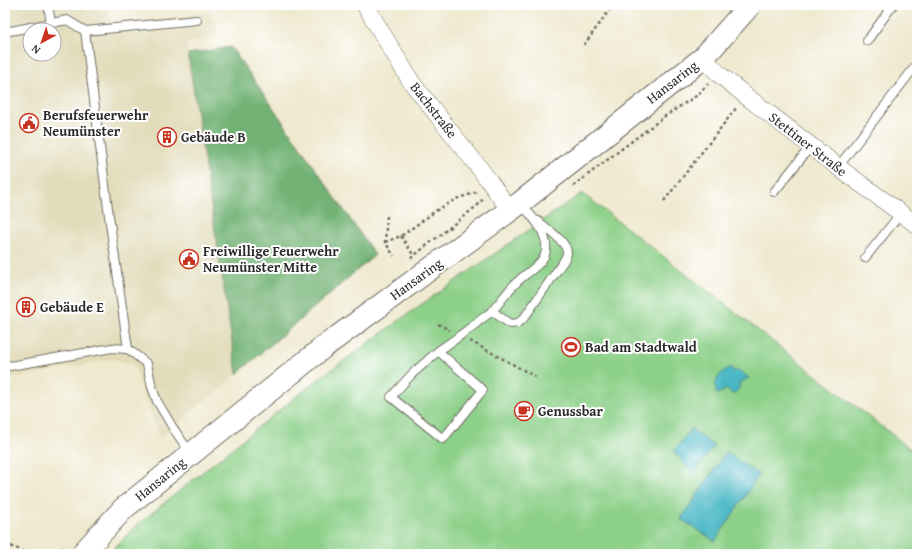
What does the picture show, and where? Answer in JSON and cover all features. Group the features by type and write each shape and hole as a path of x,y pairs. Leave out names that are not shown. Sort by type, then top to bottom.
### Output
{"main road":[{"name":"Hansaring","path":"74,551 190,454 325,346 521,210 703,58 750,5"}],"street":[{"name":"Bachstraße","path":"365,5 412,84 492,186 521,210"},
{"name":"Stettiner Straße","path":"703,58 719,74 746,96 838,167 917,225"}],"lane":[{"path":"48,5 51,22"},
{"path":"868,41 893,5"},
{"path":"56,22 66,20 85,31 197,20"},
{"path":"5,32 22,29"},
{"path":"85,31 128,349"},
{"path":"838,167 917,64"},
{"path":"774,192 811,146"},
{"path":"438,351 483,390 443,439 391,397 411,375 438,351 461,336 492,311 517,282 544,258 546,253 546,243 544,237 521,210"},
{"path":"492,311 510,324 518,323 528,312 566,257 566,248 562,242 521,210"},
{"path":"865,258 901,213"},
{"path":"5,364 10,366 112,348 128,349 148,364 152,388 157,401 163,413 190,454"}],"path":[{"path":"584,45 613,5"},
{"path":"917,13 914,18 917,20"},
{"path":"664,201 746,96"},
{"path":"386,242 401,236 437,210 456,199 492,186"},
{"path":"387,216 386,242 394,256"},
{"path":"401,236 414,256"},
{"path":"438,324 538,378"},
{"path":"5,544 32,554 74,551"}],"shaded area":[{"path":"5,5 108,5 113,26 209,12 220,37 186,43 237,374 159,438 134,365 113,359 5,379"}],"green space":[{"path":"231,47 375,255 237,374 188,54"},
{"name":"Bad am Stadtwald","path":"582,193 917,454 917,554 108,554 137,525 313,383 412,311"}],"water":[{"path":"731,367 732,370 741,372 749,378 739,383 739,389 734,394 727,389 717,394 716,382 718,378 723,372"},
{"path":"691,429 714,446 693,474 674,451"},
{"path":"726,452 759,475 715,541 681,519"}],"place":[{"name":"Berufsfeuerwehr Neumünster","path":"29,123"},
{"name":"Gebäude B","path":"167,137"},
{"name":"Freiwillige Feuerwehr Neumünster Mitte","path":"189,259"},
{"name":"Gebäude E","path":"26,307"},
{"name":"Bad am Stadtwald","path":"571,347"},
{"name":"Genussbar","path":"524,411"}]}
